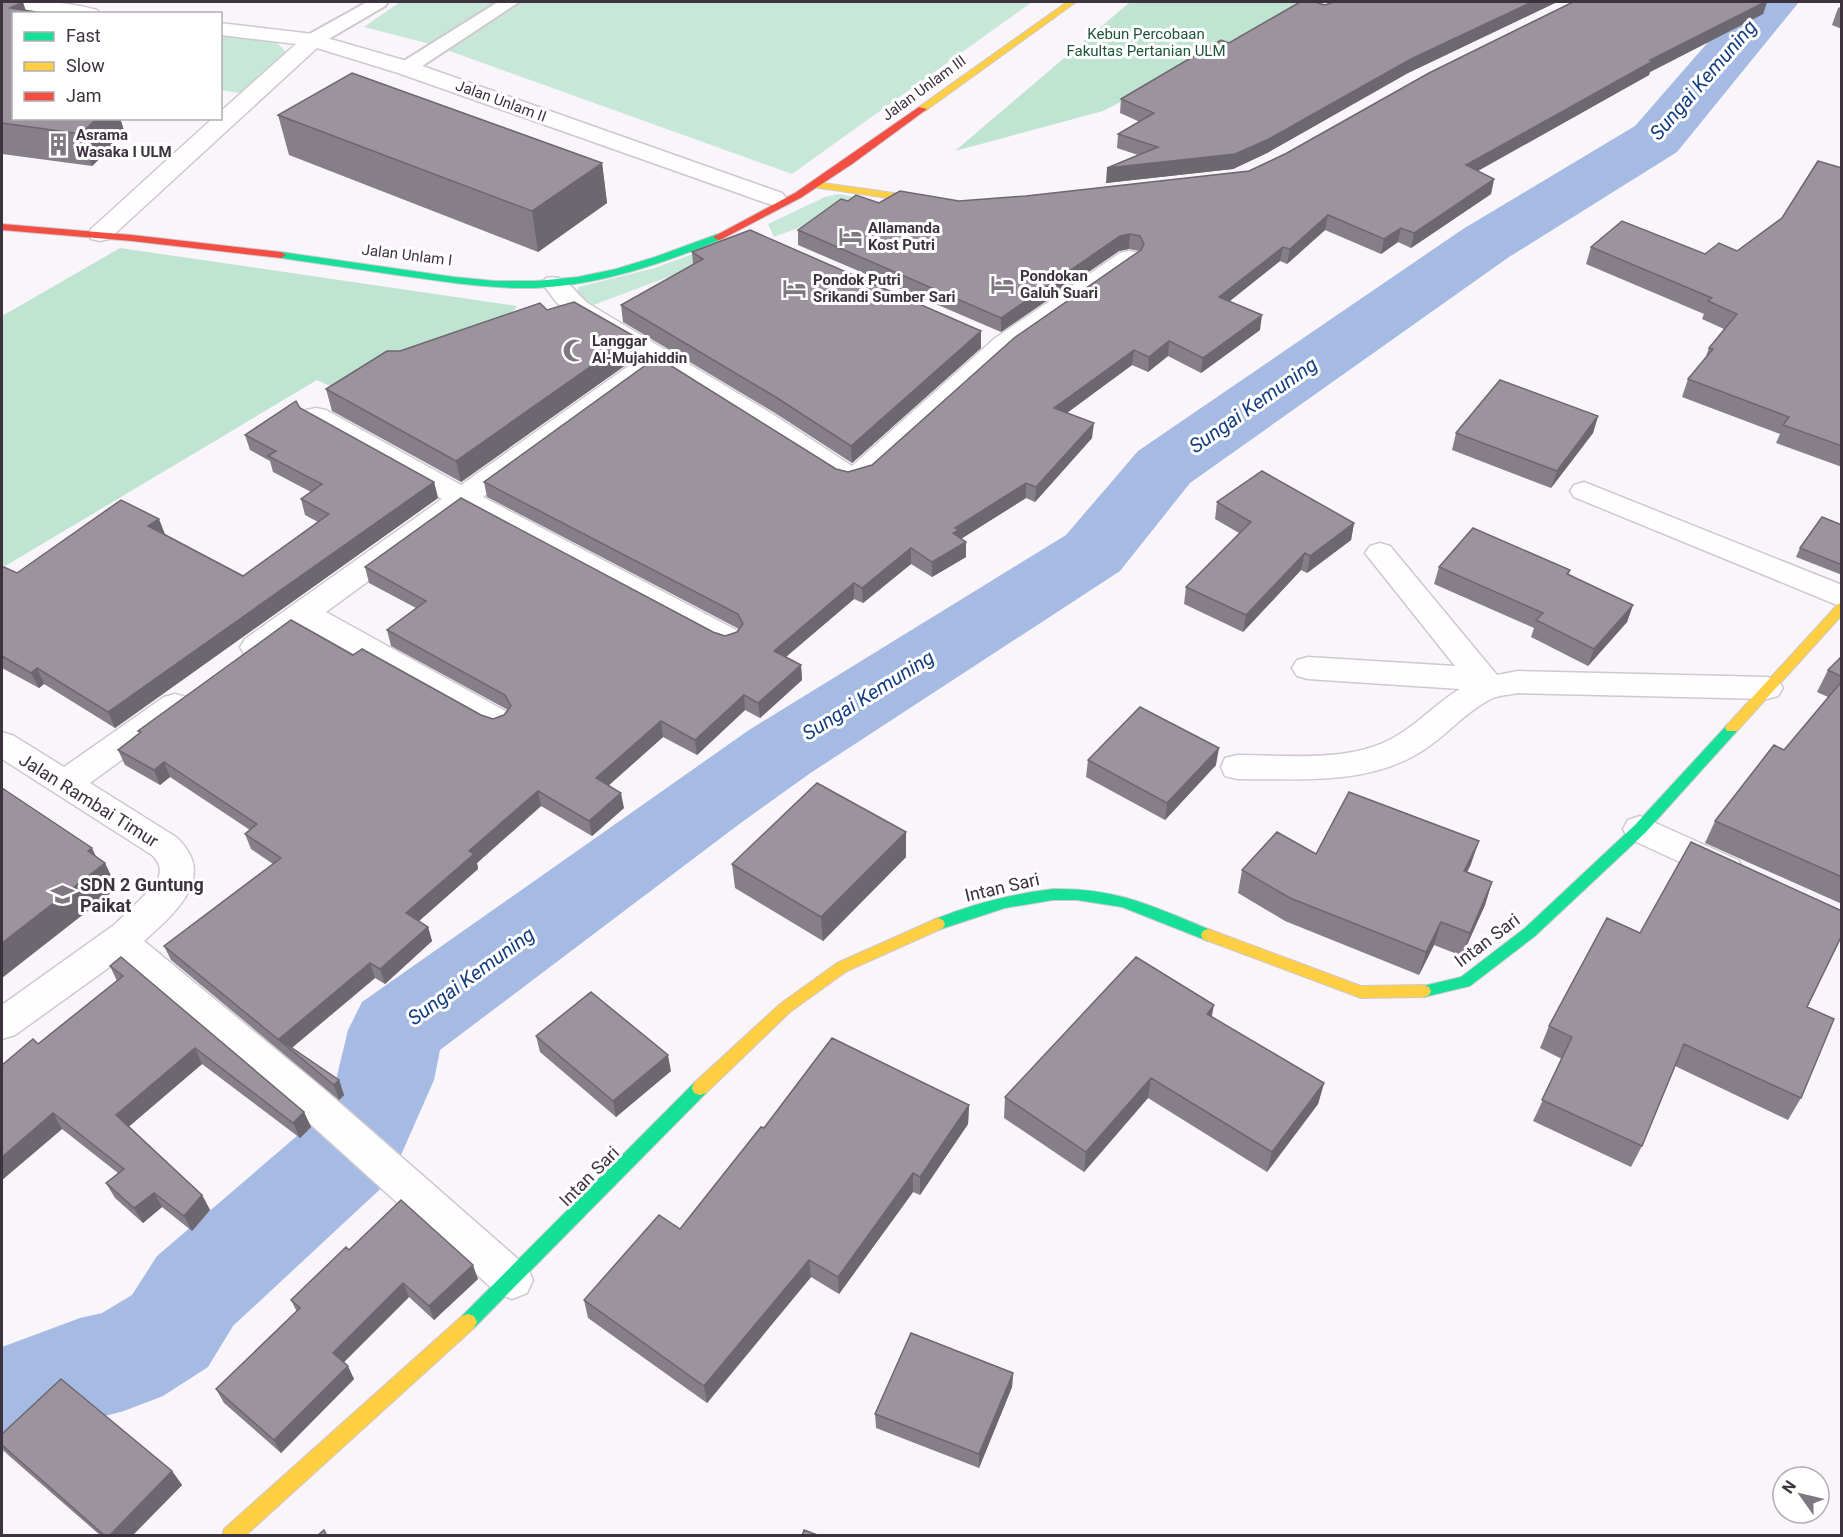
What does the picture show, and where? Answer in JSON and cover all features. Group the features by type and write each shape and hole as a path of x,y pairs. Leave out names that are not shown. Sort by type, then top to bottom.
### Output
{"street":[{"path":"15,2 78,12"},
{"name":"Jalan Unlam III","path":"784,199 816,185 1072,2"},
{"name":"Jalan Unlam II","path":"222,29 313,40 406,68 784,199"},
{"path":"99,234 313,40"},
{"path":"816,185 952,204"},
{"name":"Jalan Unlam I","path":"2,227 99,234 476,281 519,284 555,283 598,276 655,260 742,227 784,199"},
{"path":"742,227 765,242"},
{"path":"555,283 566,298 580,309 848,476 862,472 993,340 1129,258"},
{"path":"237,661 461,497 658,357"},
{"path":"316,416 461,497 727,638"},
{"path":"1584,491 1842,597"},
{"path":"1380,553 1486,683"},
{"name":"Intan Sari","path":"231,1536 512,1280 701,1088 785,1008 842,967 953,917 1032,896 1076,893 1122,901 1264,958 1361,992 1416,993 1465,982 1530,932 1640,829 1842,607"},
{"path":"304,613 496,720"},
{"path":"1308,668 1486,683 1767,688"},
{"path":"1237,768 1351,764 1375,757 1404,747 1473,696 1486,683"},
{"path":"66,783 199,688"},
{"name":"Jalan Rambai Timur","path":"2,744 164,846 173,854 179,870 177,880 161,902 119,941 2,1024"},
{"path":"1640,829 1757,884"},
{"path":"119,941 311,1101 512,1280"}],"lane":[{"path":"313,40 379,2"},
{"path":"406,68 510,2"}],"green space":[{"path":"400,2 1032,2 792,174 430,44 364,27"},
{"name":"Kebun Percobaan Fakultas Pertanian ULM","path":"1130,2 1314,2 1103,111 955,151"},
{"path":"222,35 276,42 287,53 244,94 222,90"},
{"path":"838,194 874,200 774,237 768,224 825,197"},
{"path":"720,244 732,253 588,307 578,294 578,287 655,268"},
{"path":"120,248 517,306 489,341 334,388 317,380 2,568 2,316"}],"building":[{"path":"2,2 23,2 10,8 36,12 12,12 12,120 95,120 81,134 2,123"},
{"path":"1300,2 1325,5 1334,2 1532,2 1411,59 1269,139 1235,154 1107,168 1158,147 1118,134 1154,113 1121,99 1221,40 1229,43"},
{"path":"1573,2 1765,2 1650,60 1653,61 1466,165 1494,179 1414,233 1401,228 1384,239 1328,215 1290,249 1283,247 1219,297 1262,315 1203,358 1169,341 1149,357 1134,350 1054,408 1094,423 1036,487 1026,483 955,528 959,530 953,533 966,542 932,562 911,548 862,588 854,583 774,651 801,665 758,703 744,695 695,740 661,721 596,778 621,793 589,821 538,791 469,851 474,854 406,913 428,927 380,969 370,963 279,1039 339,1080 334,1085 164,946 281,858 245,834 257,824 164,762 154,770 118,750 141,732 138,731 291,620 353,655 362,649 481,715 493,719 504,715 511,706 505,695 387,630 426,601 365,567 461,498 713,632 725,636 737,632 743,624 738,614 484,482 657,357 836,469 848,472 872,465 1014,338 1141,250 1144,244 1140,236 1130,234 1120,236 1001,318 798,230 841,199 848,201 856,195 879,203 900,191 959,201 1026,196 1249,171 1287,153 1429,73"},
{"path":"352,73 602,163 532,211 278,115"},
{"path":"1818,161 1842,168 1842,446 1783,425 1789,417 1688,379 1713,349 1709,348 1737,314 1708,301 1712,298 1591,247 1622,221 1705,254 1719,243 1737,251 1782,218"},
{"path":"750,230 981,331 851,446 774,396 621,305 703,259 692,252"},
{"path":"574,302 634,336 456,461 326,389 387,351 400,351 540,303 547,310"},
{"path":"1500,380 1598,416 1557,471 1456,433"},
{"path":"296,401 300,408 434,482 108,712 37,668 31,673 2,656 2,568 17,573 121,500 159,519 148,526 243,576 329,514 301,499 322,484 268,456 276,451 245,435"},
{"path":"1262,471 1354,523 1310,556 1305,553 1246,615 1186,587 1251,522 1217,502"},
{"path":"1822,517 1842,525 1842,565 1800,548"},
{"path":"1473,528 1570,570 1567,574 1633,605 1594,649 1536,620 1543,613 1439,567"},
{"path":"1842,656 1842,677 1828,670"},
{"path":"1842,681 1842,877 1715,821 1774,745 1784,750"},
{"path":"1140,707 1219,748 1167,803 1088,760"},
{"path":"817,783 906,832 821,917 732,864"},
{"path":"2,788 92,848 88,851 105,863 2,943"},
{"path":"1349,792 1479,841 1464,871 1492,882 1470,933 1441,922 1426,952 1290,898 1242,870 1277,832 1316,854"},
{"path":"1691,842 1842,911 1842,935 1807,1007 1834,1019 1801,1098 1684,1044 1642,1146 1542,1100 1572,1037 1549,1026 1607,918 1640,933"},
{"path":"121,957 304,1112 293,1123 195,1048 116,1115 202,1195 184,1216 154,1193 134,1208 106,1183 124,1169 53,1113 2,1157 2,1065 33,1039 38,1044 123,976 110,966"},
{"path":"1136,957 1214,1005 1207,1014 1324,1083 1272,1152 1151,1078 1086,1152 1005,1097"},
{"path":"591,992 668,1055 613,1101 536,1036"},
{"path":"832,1038 969,1105 920,1177 913,1173 838,1277 809,1260 704,1386 584,1300 659,1215 680,1229 761,1127 764,1128"},
{"path":"401,1200 473,1265 429,1306 403,1283 333,1353 348,1366 274,1440 216,1389 300,1308 291,1300 346,1247 349,1250"},
{"path":"911,1333 1013,1373 979,1454 875,1414"},
{"path":"61,1379 172,1471 109,1536 105,1536 2,1445 2,1434"},
{"path":"324,1530 327,1536 317,1536"},
{"path":"804,1530 820,1536 802,1536"}],"waterway":[{"name":"Sungai Kemuning","path":"2,1400 80,1370 124,1359 170,1331 195,1291 354,1149 385,1080 396,1030 707,802 779,752 1093,553 1164,467 1486,243 1656,139 1772,2"}],"traffic: fast":[{"path":"281,255 454,280 536,285 619,272 679,253 718,237"},
{"path":"1424,991 1465,982 1530,932 1640,829 1732,728"},
{"path":"938,924 959,915 1005,902 1077,894 1122,901 1208,935"},
{"path":"468,1322 700,1088"}],"traffic: slow":[{"path":"922,109 1072,2"},
{"path":"816,185 936,202"},
{"path":"1732,728 1842,607"},
{"path":"700,1088 785,1008 842,967 938,924"},
{"path":"1208,935 1361,992 1424,991"},
{"path":"231,1536 468,1322"}],"traffic: jam":[{"path":"718,237 746,225 798,195 849,162 922,109"},
{"path":"2,227 132,238 281,255"}],"place":[{"name":"Asrama Wasaka I ULM","path":"58,144"},
{"name":"Allamanda Kost Putri","path":"850,237"},
{"name":"Pondokan Galuh Suari","path":"1002,285"},
{"name":"Pondok Putri Srikandi Sumber Sari","path":"795,289"},
{"name":"Langgar Al-Mujahiddin","path":"574,350"},
{"name":"SDN 2 Guntung Paikat","path":"62,894"}]}
